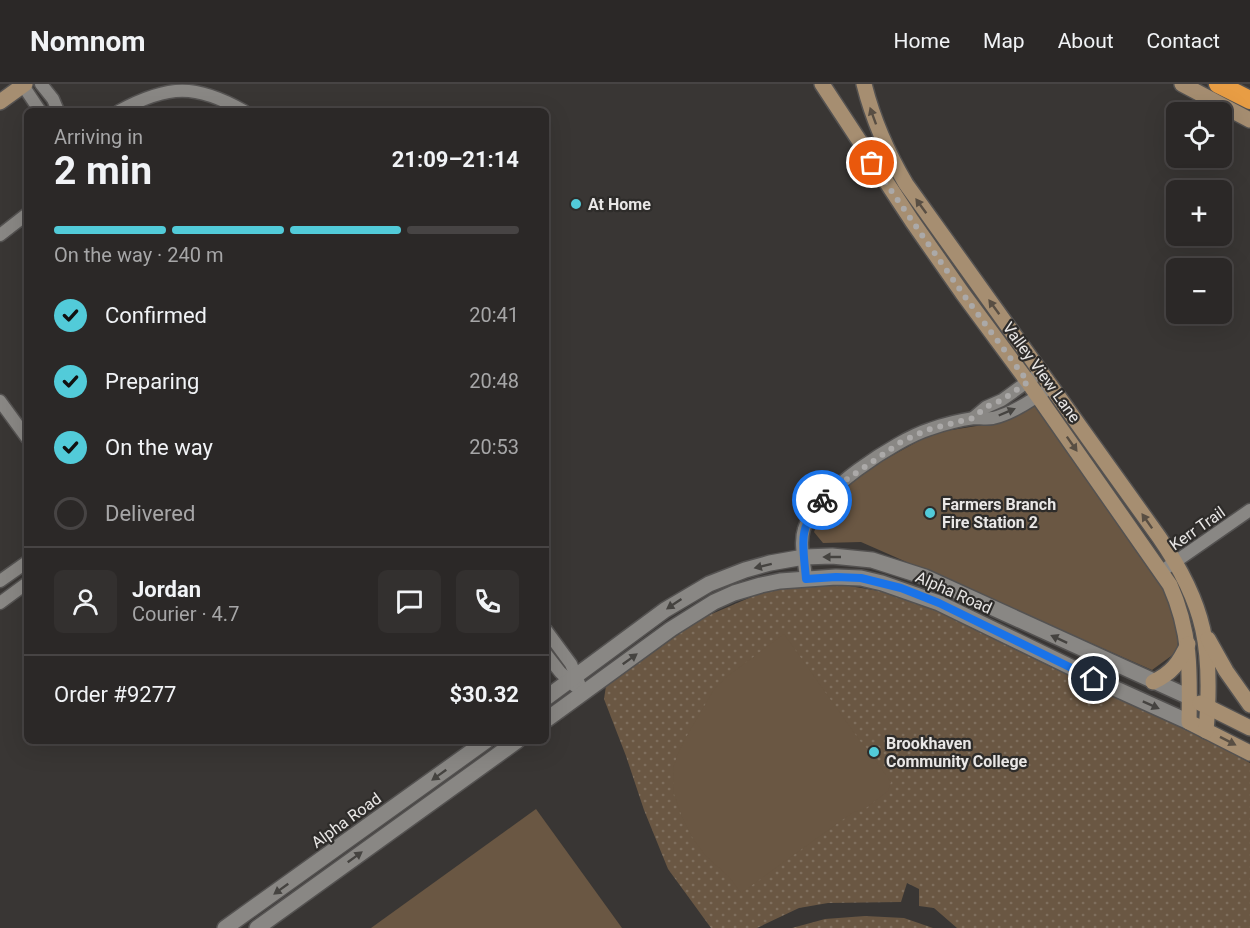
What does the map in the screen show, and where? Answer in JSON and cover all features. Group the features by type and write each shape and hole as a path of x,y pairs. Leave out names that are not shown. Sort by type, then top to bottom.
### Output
{"highway":[{"path":"1218,84 1250,100"}],"main road":[{"name":"Valley View Lane","path":"822,84 893,194 963,294 1034,377 1052,387 1177,562 1194,597 1203,628 1208,660 1206,730"},
{"name":"Valley View Lane","path":"864,84 883,141 906,184 1034,377 1038,396 1170,585 1182,615 1188,644 1189,722"},
{"path":"1182,84 1250,120"},
{"path":"0,102 24,85"},
{"path":"893,194 906,184"},
{"path":"1203,628 1226,671 1250,705"},
{"path":"1153,682 1172,671 1179,663 1188,644"},
{"path":"1189,697 1250,728"},
{"path":"1189,722 1250,753"}],"street":[{"path":"41,84 56,108"},
{"path":"24,85 38,108"},
{"path":"125,108 165,87 193,85 216,90 241,108"},
{"path":"0,235 24,216"},
{"path":"973,418 986,407 1002,400 1034,377"},
{"path":"806,579 803,533 810,515 840,484 901,442 927,430 973,418 993,418 1052,387"},
{"path":"0,401 24,434"},
{"name":"Kerr Trail","path":"1162,572 1250,510"},
{"name":"Alpha Road","path":"549,696 665,610 710,584 745,570 804,557 832,556 859,558 904,569 925,577 1189,697"},
{"path":"0,581 24,564"},
{"name":"Alpha Road","path":"549,718 693,614 714,602 761,585 836,577 861,578 901,588 939,603 1189,722"},
{"path":"0,603 24,585"},
{"path":"549,634 572,664 573,679"},
{"path":"549,658 560,672 573,679 583,693"},
{"name":"Alpha Road","path":"225,928 482,744"},
{"path":"257,928 513,744"}],"shaded area":[{"path":"1034,404 1165,588 1177,618 1178,651 1152,670 861,542 823,543 814,532 826,503 875,465 933,433 995,423"},
{"name":"Brookhaven Community College","path":"837,584 904,595 1090,686 1204,737 1250,763 1250,928 957,928 934,908 919,906 919,889 907,883 901,902 828,903 799,908 757,928 711,928 668,869 604,699 606,686 700,619 772,588"},
{"path":"784,634 860,741 876,757 875,760 891,782 888,791 866,808 852,813 741,893 730,878 705,855 692,837 674,794 673,769 685,739 713,691 725,678"},
{"path":"536,809 622,928 371,928"},
{"path":"865,916 904,918 933,928 792,928 825,919"}],"way so far":[{"path":"822,500 840,484 901,442 944,424 973,418 986,407 1002,400 1028,382 963,294 872,163"}],"place":[{"name":"At Home","path":"576,204"},
{"name":"Farmers Branch Fire Station 2","path":"930,513"},
{"name":"Brookhaven Community College","path":"874,752"}],"route":[{"path":"822,500 804,527 806,579 861,578 901,588 939,603 1094,679"}]}
